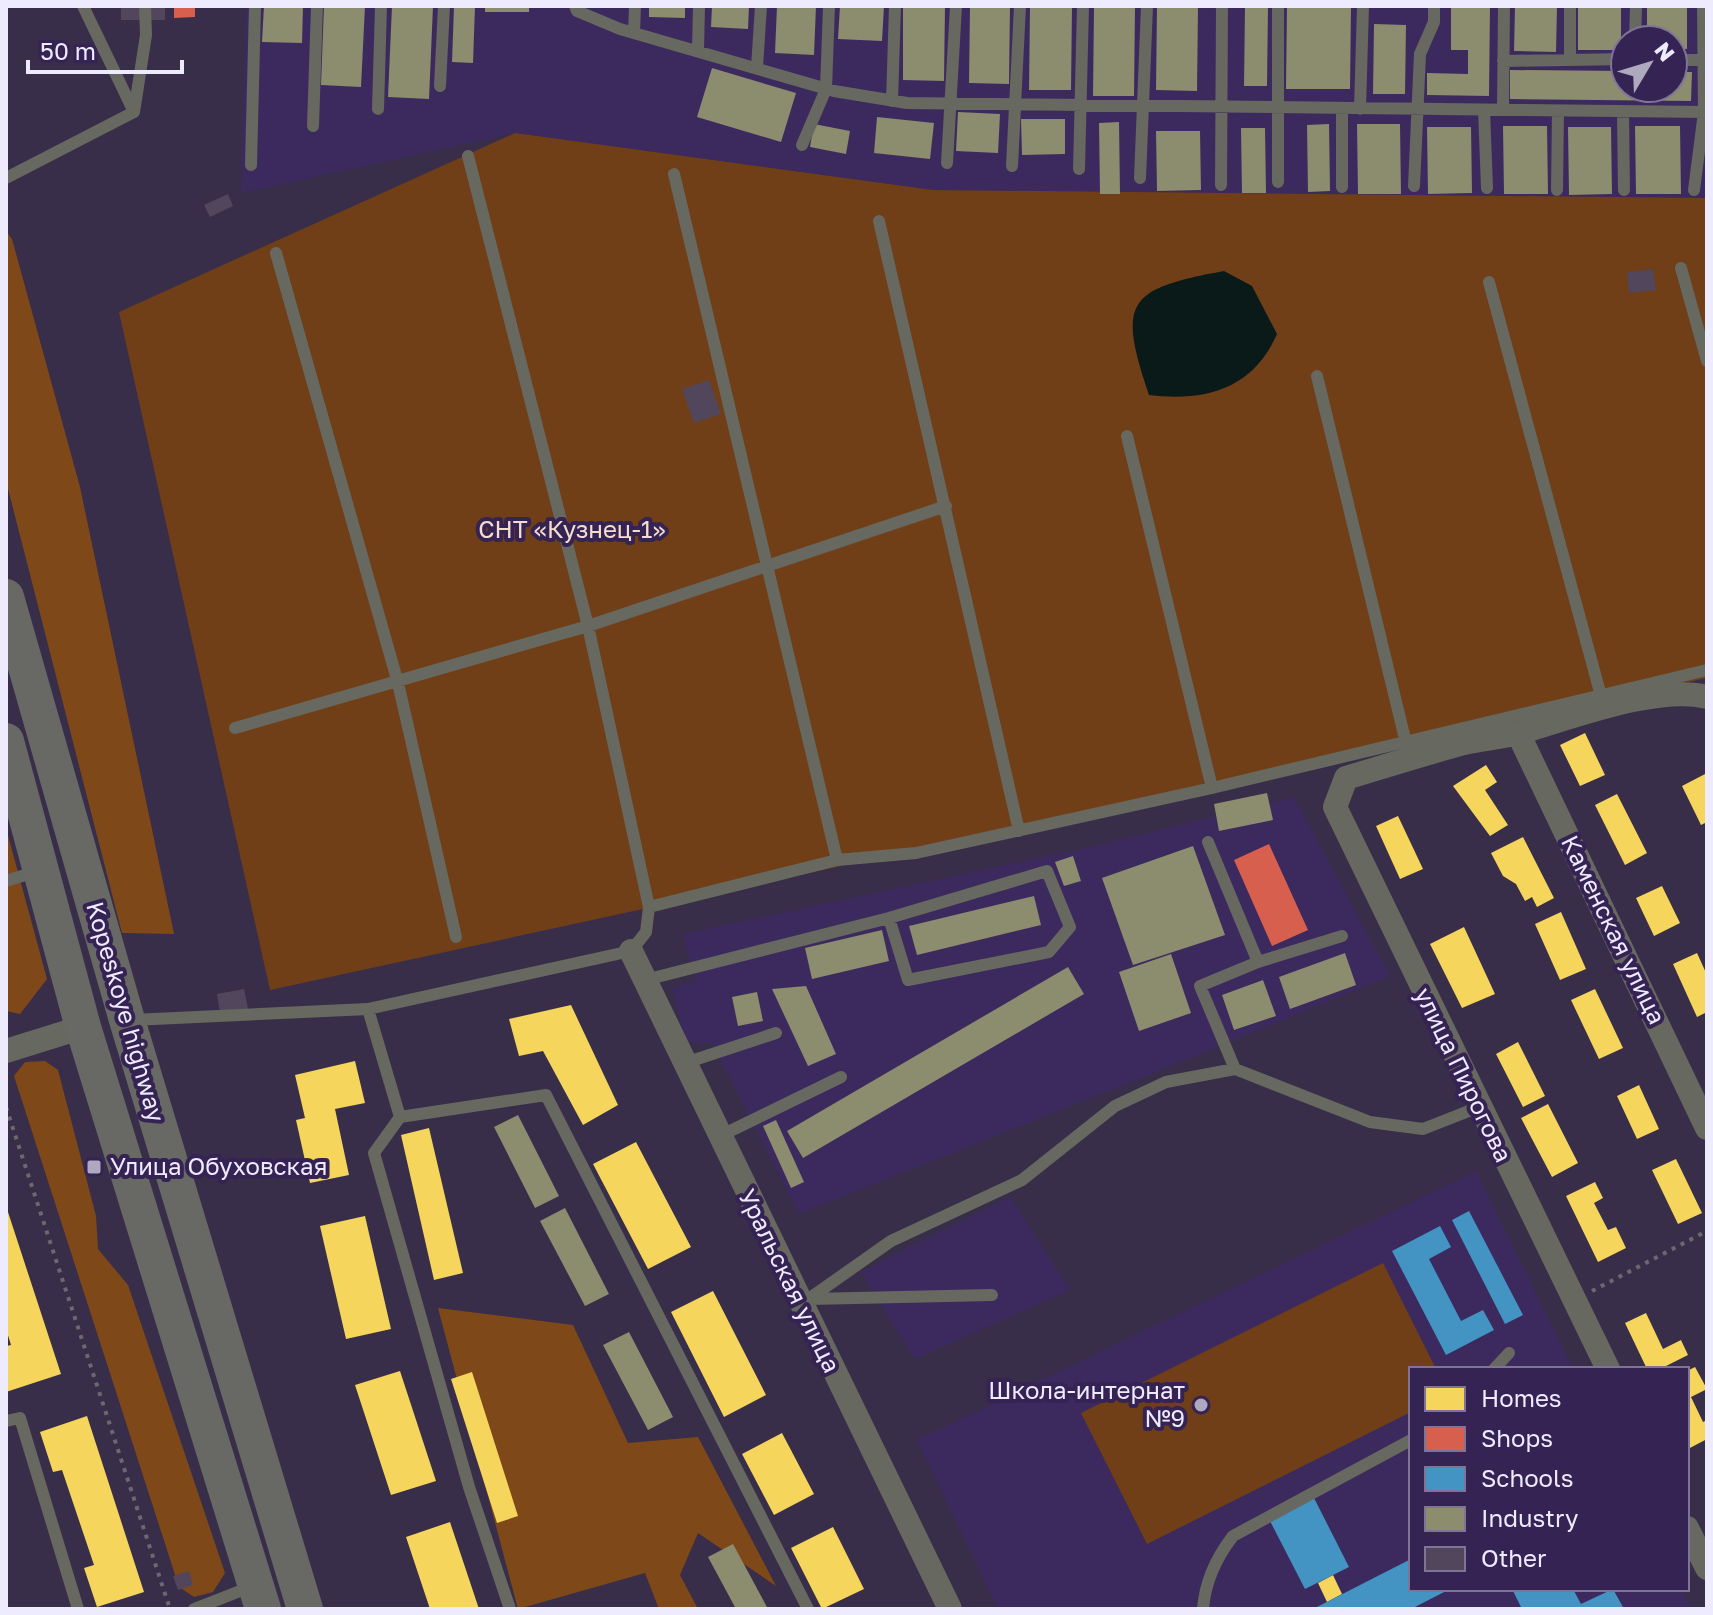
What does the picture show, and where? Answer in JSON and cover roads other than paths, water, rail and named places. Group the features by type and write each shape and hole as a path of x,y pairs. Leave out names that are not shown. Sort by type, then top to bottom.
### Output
{"main road":[{"name":"Kopeskoye highway","path":"6,597 127,1020 305,1609"},
{"name":"Kopeskoye highway","path":"6,741 83,1027 259,1597"},
{"path":"83,1027 127,1020"}],"street":[{"path":"1518,733 1544,723 1686,691 1707,697"},
{"name":"улица Пирогова","path":"1518,733 1467,742 1346,778 1335,807 1607,1367"},
{"name":"Каменская улица","path":"1518,733 1707,1128"},
{"name":"Уральская улица","path":"631,951 804,1302 950,1609"},
{"path":"6,1051 83,1027"},
{"path":"1689,1532 1707,1568"}],"lane":[{"path":"83,6 134,112"},
{"path":"134,112 146,35 145,6"},
{"path":"251,165 255,6"},
{"path":"313,126 317,6"},
{"path":"378,109 381,6"},
{"path":"440,86 444,6"},
{"path":"575,6 577,11 634,33 826,89 892,101 1705,112"},
{"path":"634,33 635,6"},
{"path":"698,50 699,6"},
{"path":"757,67 761,6"},
{"path":"802,145 826,89 829,6"},
{"path":"892,101 895,6"},
{"path":"947,163 953,104 956,6"},
{"path":"1012,166 1018,105 1020,6"},
{"path":"1079,169 1083,6"},
{"path":"1140,178 1147,6"},
{"path":"1221,185 1219,107 1222,6"},
{"path":"1278,6 1278,182"},
{"path":"1360,109 1363,6"},
{"path":"1414,186 1420,54 1434,22 1434,6"},
{"path":"1503,110 1504,6"},
{"path":"1570,6 1570,60"},
{"path":"1694,190 1705,112 1703,6"},
{"path":"1503,61 1609,59"},
{"path":"1689,60 1704,60"},
{"path":"1342,108 1342,187"},
{"path":"1484,110 1487,188"},
{"path":"1557,190 1558,111"},
{"path":"6,178 134,112"},
{"path":"1623,112 1624,190"},
{"path":"127,1020 368,1009 631,951 646,932 649,907 588,626 468,156"},
{"path":"674,174 837,860"},
{"path":"879,221 1019,831"},
{"path":"276,253 398,683 456,937"},
{"path":"1681,268 1707,361"},
{"path":"1489,282 1601,696"},
{"path":"1317,376 1406,743"},
{"path":"1127,436 1212,788"},
{"path":"235,728 588,626 946,506"},
{"path":"649,907 837,860 916,853 1212,788 1707,670"},
{"path":"1208,842 1258,962"},
{"path":"6,881 41,870"},
{"path":"645,980 889,918 1047,871 1070,927 1049,952 908,980 889,918"},
{"path":"1235,1069 1200,986 1258,962 1342,936"},
{"path":"368,1009 400,1117"},
{"path":"685,1063 776,1033"},
{"path":"804,1302 891,1241 1022,1180 1115,1106 1166,1082 1235,1069 1370,1122 1423,1129 1479,1107"},
{"path":"720,1136 841,1077"},
{"path":"510,1609 469,1487 374,1153 400,1117 546,1095 808,1609"},
{"path":"804,1302 992,1295"},
{"path":"1496,1367 1509,1353"},
{"path":"6,1421 20,1418 78,1609"},
{"path":"1203,1609 1204,1590 1221,1552 1233,1536 1409,1441"},
{"path":"194,1609 259,1597"}],"place":[{"name":"Улица Обуховская","path":"94,1167"},
{"name":"Школа-интернат №9","path":"1201,1405"}],"park label":[{"name":"СНТ «Кузнец-1»","path":"572,530"}]}
